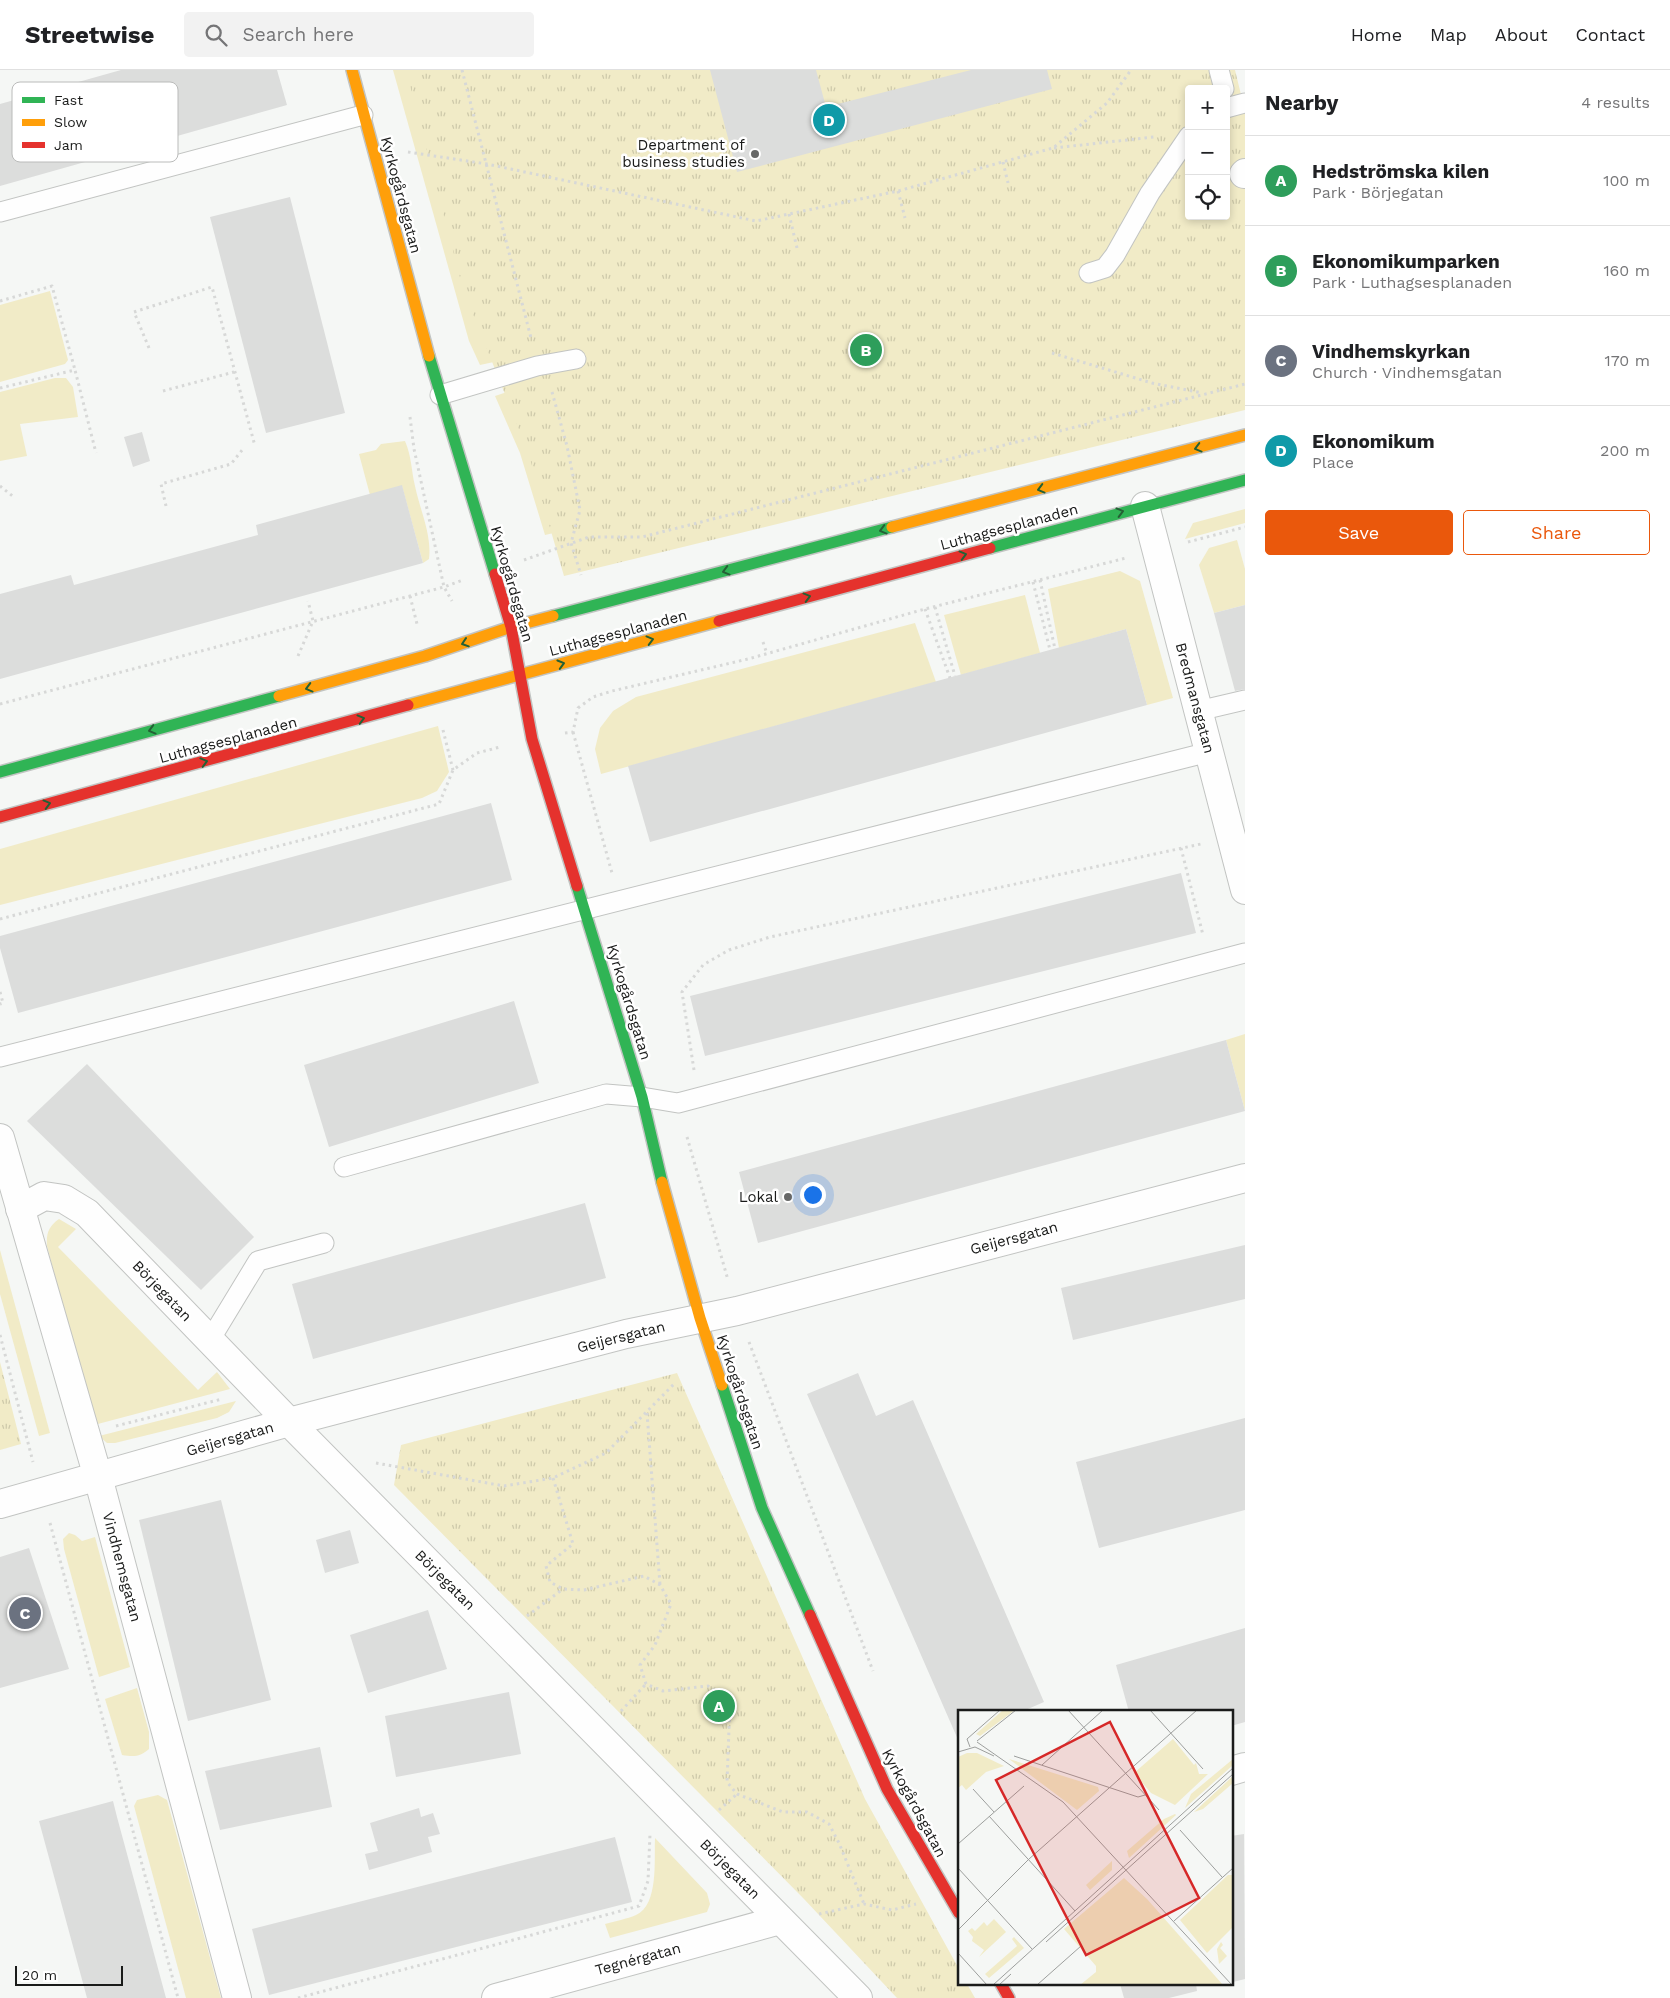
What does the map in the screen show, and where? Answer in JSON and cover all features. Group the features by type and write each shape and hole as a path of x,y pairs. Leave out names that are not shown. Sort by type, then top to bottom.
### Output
{"main road":[{"name":"Kyrkogårdsgatan","path":"352,70 440,395 511,627 532,739 642,1096 665,1196 700,1318 762,1508 887,1790 958,1911"},
{"name":"Luthagsesplanaden","path":"0,772 425,656 511,627 1245,435"},
{"name":"Luthagsesplanaden","path":"0,817 1245,480"},
{"path":"1002,1986 1009,1998"}],"street":[{"name":"Bredmansgatan","path":"1145,506 1245,890"},
{"name":"Vindhemsgatan","path":"0,1138 98,1477 237,1998"},
{"name":"Geijersgatan","path":"0,1504 289,1422 616,1337 737,1311 1245,1178"},
{"name":"Börjegatan","path":"20,1209 44,1196 64,1199 87,1213 289,1422 858,1998"},
{"path":"1232,1771 1245,1767"},
{"name":"Tegnérgatan","path":"496,1998 780,1920"}],"lane":[{"path":"1219,70 1224,85"},
{"path":"0,212 363,116"},
{"path":"1089,273 1104,268 1115,255 1150,193 1185,142"},
{"path":"440,395 537,366 576,359"},
{"path":"1198,711 1245,700"},
{"path":"0,1057 1209,752"},
{"path":"344,1167 606,1094 642,1096 678,1103 1245,953"},
{"path":"210,1340 258,1261 324,1243"}],"path":[{"path":"462,70 537,366 550,385 567,446 580,510 571,543"},
{"path":"1053,148 1107,103 1131,70"},
{"path":"408,152 487,164 756,221 898,191 1053,148 1160,136"},
{"path":"1002,162 1008,183"},
{"path":"898,191 905,218"},
{"path":"789,214 797,248"},
{"path":"0,301 52,286 96,454"},
{"path":"149,348 134,312 212,287 255,446"},
{"path":"1052,353 1152,383 1205,394"},
{"path":"0,388 75,370"},
{"path":"163,391 234,372"},
{"path":"528,559 589,537 642,537 1245,384"},
{"path":"166,506 162,484 231,464 243,449"},
{"path":"0,486 15,498"},
{"path":"0,919 439,804 453,770 461,764 478,753 532,739 573,732 578,708 593,697 612,691 767,654 925,609 1245,528"},
{"path":"1040,580 1055,649"},
{"path":"1033,582 1050,650"},
{"path":"0,704 452,584"},
{"path":"297,657 313,621 308,601"},
{"path":"934,607 955,676"},
{"path":"925,609 950,678"},
{"path":"870,617 872,624"},
{"path":"762,639 767,654"},
{"path":"694,1073 682,992 703,965 729,950 770,937 1231,837"},
{"path":"1181,848 1205,943"},
{"path":"0,992 4,1003 0,1004"},
{"path":"0,1336 30,1450"},
{"path":"370,1462 428,1474 504,1486 553,1478 606,1453 674,1384"},
{"path":"107,1428 225,1398"},
{"path":"646,1413 660,1586"},
{"path":"553,1478 573,1544 546,1566 550,1582 563,1590 584,1590 644,1576 660,1586 671,1604 655,1645 640,1665 646,1684"},
{"path":"49,1522 178,1998"},
{"path":"520,1622 563,1590"},
{"path":"621,1712 646,1684"},
{"path":"646,1684 663,1691 708,1686 730,1703 727,1782 737,1794 783,1812 807,1812 829,1824 840,1844 864,1904"},
{"path":"717,1812 737,1794"},
{"path":"298,1998 639,1906 648,1881 650,1825"},
{"path":"817,1914 864,1904 892,1910 919,1903"}],"green space":[{"path":"393,70 444,70 522,356 480,365 469,341"},
{"path":"406,70 1235,70 1245,111 1245,410 564,576 528,452 463,289"},
{"path":"50,291 68,360 65,364 0,382 0,305"},
{"path":"55,378 66,378 73,387 78,417 20,424 27,456 0,461 0,392"},
{"path":"528,385 558,532 545,535 520,453 495,396"},
{"path":"405,441 429,541 429,559 423,563 402,486 370,495 359,454 376,450 381,444"},
{"path":"1245,509 1245,523 1185,539 1193,523"},
{"path":"1237,540 1245,569 1245,605 1214,613 1199,565 1209,548"},
{"path":"1120,571 1140,581 1173,698 1147,705 1126,629 1059,648 1048,589"},
{"path":"1025,595 1040,653 961,675 944,615"},
{"path":"915,623 936,682 601,774 595,749 600,728 613,711 636,697"},
{"path":"438,726 449,772 437,791 422,798 0,905 0,849"},
{"path":"1245,1034 1245,1111 1226,1040"},
{"path":"59,1219 76,1229 58,1247 198,1390 217,1372 230,1389 94,1425 47,1246 49,1230"},
{"path":"0,1250 50,1433 39,1436 0,1294"},
{"path":"0,1362 21,1444 0,1450"},
{"path":"677,1373 865,1799 958,1967 958,1986 968,1986 975,1998 897,1998 804,1899 394,1485 401,1445"},
{"path":"236,1401 229,1412 217,1418 115,1443 107,1443 99,1436"},
{"path":"69,1533 82,1541 95,1537 130,1667 99,1677 64,1549 63,1539"},
{"path":"137,1688 149,1732 149,1749 137,1756 122,1755 105,1699"},
{"path":"158,1795 167,1800 221,1998 186,1998 134,1806 137,1800"},
{"path":"655,1838 707,1893 710,1904 707,1912 610,1938 605,1924 636,1915 649,1902 654,1881"}],"building":[{"path":"121,70 277,70 287,105 178,136 178,82 78,82"},
{"path":"710,70 816,70 826,107 971,70 1047,70 1052,89 737,172"},
{"path":"12,101 12,162 85,162 0,186 0,104"},
{"path":"290,197 345,413 266,433 210,217"},
{"path":"142,432 150,461 133,467 124,437"},
{"path":"402,485 423,563 0,679 0,594 71,575 74,585 258,535 256,525"},
{"path":"1245,605 1245,689 1235,691 1214,613"},
{"path":"1126,629 1147,705 650,842 628,766"},
{"path":"491,803 512,880 18,1013 0,948 0,936"},
{"path":"1181,873 1196,933 705,1056 690,996"},
{"path":"514,1001 539,1083 329,1147 304,1065"},
{"path":"1226,1040 1245,1111 758,1243 739,1172"},
{"path":"87,1064 254,1237 201,1290 27,1121"},
{"path":"585,1203 606,1278 313,1359 292,1284"},
{"path":"1245,1245 1245,1299 1073,1340 1061,1288"},
{"path":"858,1373 876,1416 913,1400 1044,1702 1026,1710 958,1710 958,1740 807,1394"},
{"path":"1245,1418 1245,1510 1099,1548 1076,1462"},
{"path":"221,1500 271,1700 188,1721 139,1520"},
{"path":"350,1530 359,1563 325,1573 316,1540"},
{"path":"29,1548 69,1669 0,1688 0,1557"},
{"path":"428,1610 447,1669 368,1693 350,1635"},
{"path":"1245,1628 1245,1722 1232,1726 1232,1710 1128,1710 1116,1665"},
{"path":"509,1692 521,1754 396,1777 385,1716"},
{"path":"320,1747 332,1807 220,1830 205,1771"},
{"path":"113,1801 166,1998 87,1998 39,1821"},
{"path":"419,1808 421,1817 433,1813 440,1834 428,1837 432,1852 369,1870 365,1854 378,1851 370,1823"},
{"path":"1244,1834 1245,1979 1233,1982 1232,1979 1232,1836"},
{"path":"615,1837 632,1902 269,1995 252,1929"},
{"path":"1121,1986 1196,1986 1197,1991 1169,1998 1124,1998"}],"traffic: fast":[{"path":"429,356 495,574"},
{"path":"990,548 1245,480"},
{"path":"553,616 892,527"},
{"path":"0,772 279,696"},
{"path":"577,886 642,1097 662,1182"},
{"path":"722,1385 762,1508 810,1615"}],"traffic: slow":[{"path":"352,70 429,356"},
{"path":"892,527 1245,435"},
{"path":"279,696 425,656 511,627 553,616"},
{"path":"408,705 719,621"},
{"path":"662,1182 700,1318 722,1385"}],"traffic: jam":[{"path":"719,621 990,548"},
{"path":"495,574 511,627 532,739 577,886"},
{"path":"0,817 408,705"},
{"path":"810,1615 887,1789 958,1911"},
{"path":"1002,1986 1009,1998"}],"place":[{"name":"Ekonomikum","path":"829,120"},
{"name":"Department of business studies","path":"755,154"},
{"name":"Ekonomikumparken","path":"866,350"},
{"name":"Lokal","path":"788,1197"},
{"name":"Vindhemskyrkan","path":"25,1613"},
{"name":"Hedströmska kilen","path":"719,1706"}]}
